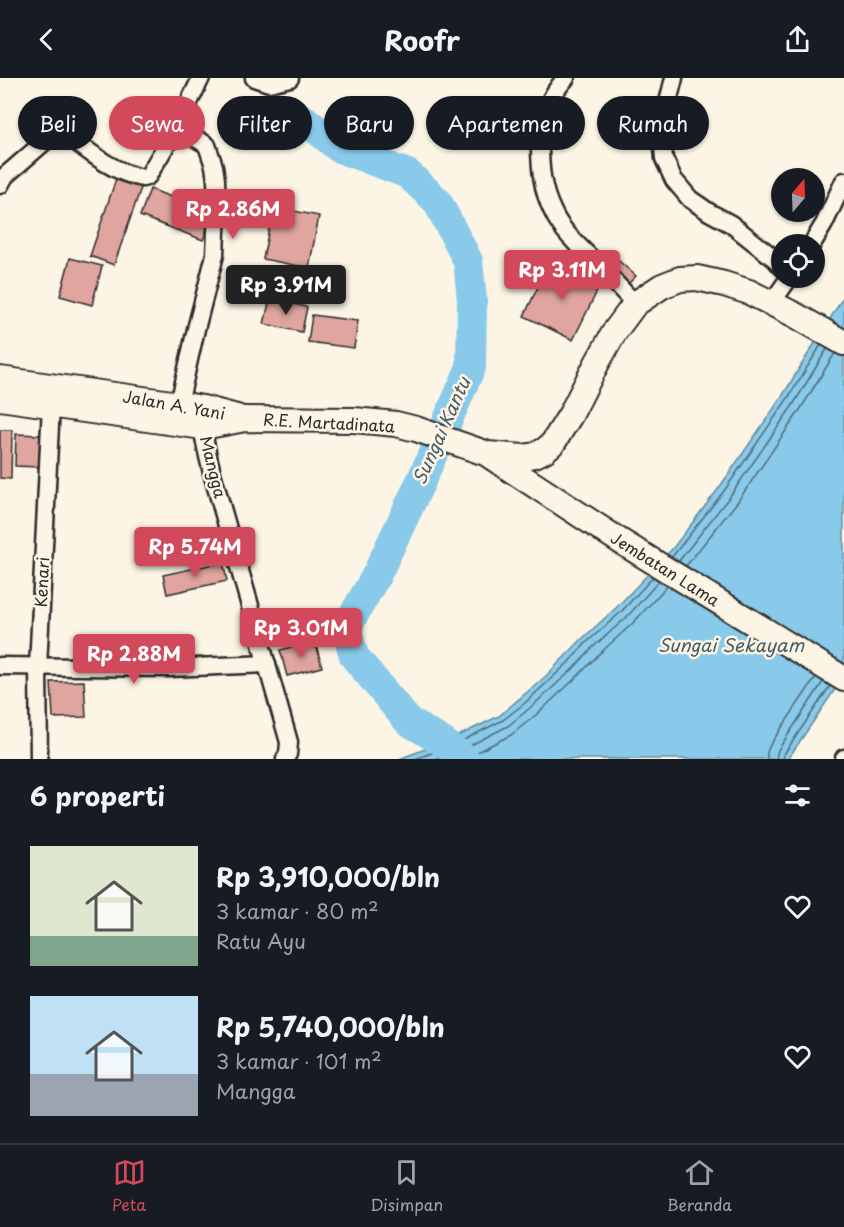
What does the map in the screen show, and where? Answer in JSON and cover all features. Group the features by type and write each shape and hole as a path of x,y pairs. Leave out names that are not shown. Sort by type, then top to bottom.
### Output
{"highway":[{"name":"R.E. Martadinata","path":"245,419 354,420 396,424 488,454 523,457 535,455 553,443 571,414 601,355 635,304 662,286 680,279 697,278 748,292 844,343"},
{"name":"Jalan A. Yani","path":"0,379 179,404 203,417"},
{"name":"Jalan A. Yani","path":"0,398 51,405 245,419"},
{"name":"Jembatan Lama","path":"488,454 620,541 844,679"}],"street":[{"path":"192,96 201,78"},
{"path":"254,78 269,83 290,78"},
{"path":"566,78 556,90 546,111 540,137 540,165 545,193 554,214 573,240 635,304"},
{"path":"674,78 662,135 664,159 674,180 690,199 731,224 771,256"},
{"path":"0,185 5,176 57,131 63,132 113,167 126,174 143,178 148,176 164,150"},
{"path":"179,404 215,255 217,208 214,166 205,144"},
{"path":"818,234 844,181"},
{"path":"771,304 782,288"},
{"name":"Kenari","path":"39,759 38,667 51,405"},
{"name":"Mangga","path":"203,417 212,473 289,742 285,759"},
{"path":"0,666 168,668 267,664"}],"water":[{"name":"Sungai Sekayam","path":"844,296 844,676 788,759 399,759 454,738 499,716 545,677 616,608 673,548 719,488 781,398"}],"building":[{"path":"117,176 142,185 114,265 90,256"},
{"path":"150,189 213,213 203,240 140,216"},
{"path":"273,207 319,216 309,268 263,259"},
{"path":"611,254 636,276 624,288 600,266"},
{"path":"70,258 102,266 92,305 60,296"},
{"path":"550,262 600,285 573,340 524,316"},
{"path":"270,299 307,307 302,332 264,324"},
{"path":"312,315 358,321 354,348 308,342"},
{"path":"0,430 12,430 11,479 0,478"},
{"path":"16,434 41,435 39,467 15,466"},
{"path":"223,562 227,581 167,594 163,575"},
{"path":"315,641 322,667 287,676 280,650"},
{"path":"84,681 86,717 53,718 51,682"}],"waterway":[{"name":"Sungai Kantu","path":"312,126 339,148 408,174 437,201 468,261 472,300 471,367 376,576 346,628 354,656 408,721 443,742 465,759"}]}
